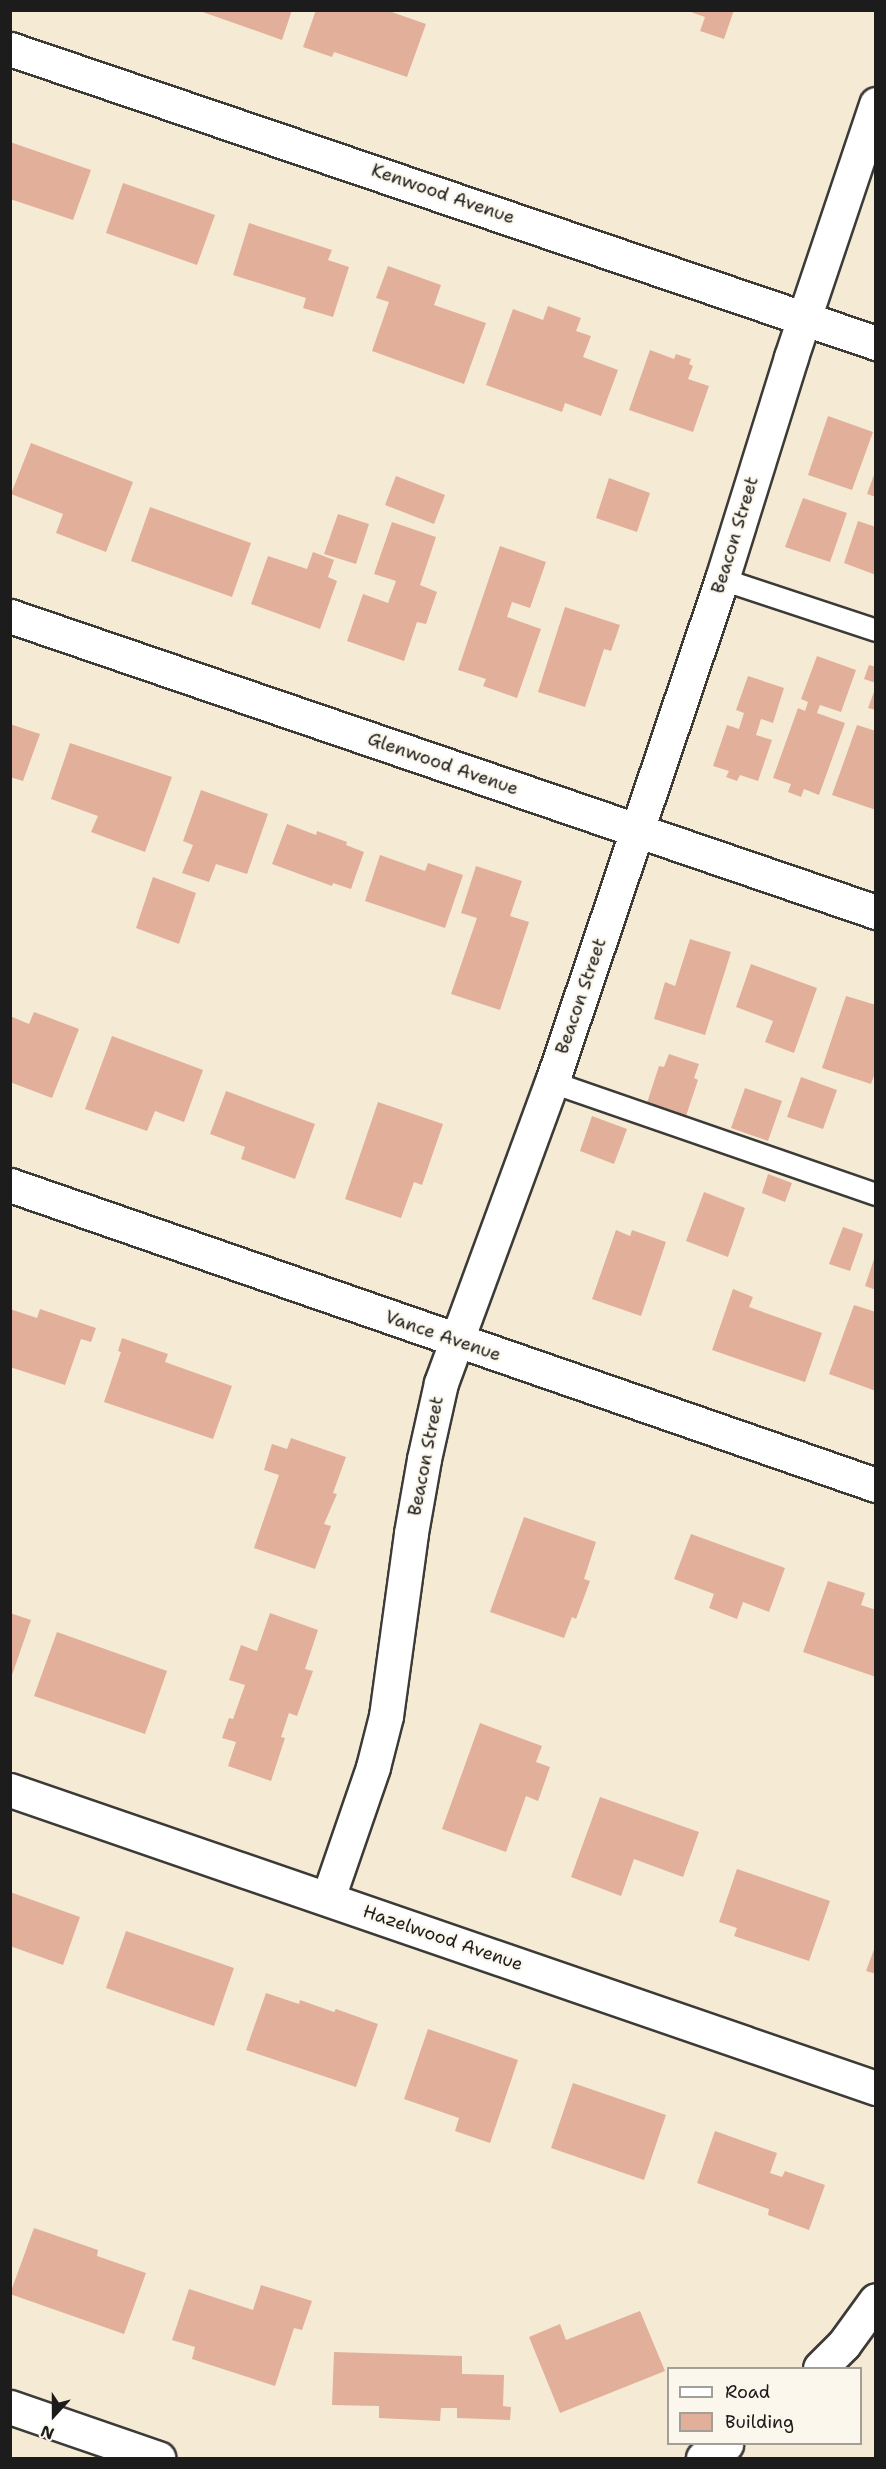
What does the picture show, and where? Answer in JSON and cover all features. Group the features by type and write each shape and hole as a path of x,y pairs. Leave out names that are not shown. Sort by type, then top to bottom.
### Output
{"street":[{"name":"Kenwood Avenue","path":"10,49 381,172 876,343"},
{"name":"Beacon Street","path":"328,1898 373,1767 386,1716 424,1459 441,1383 552,1082 722,579 804,320 876,104"},
{"name":"Glenwood Avenue","path":"10,616 876,912"},
{"name":"Vance Avenue","path":"10,1185 876,1485"},
{"name":"Hazelwood Avenue","path":"10,1790 876,2088"},
{"path":"821,2367 844,2344 876,2300"},
{"path":"10,2407 158,2458"},
{"path":"703,2458 724,2445"}],"lane":[{"path":"722,579 876,630"},
{"path":"552,1082 876,1194"}],"building":[{"path":"197,10 292,10 282,40"},
{"path":"316,10 386,10 426,24 407,77 334,52 332,57 303,47"},
{"path":"734,10 724,39 700,31 705,17 688,11"},
{"path":"10,142 91,170 73,220 10,199"},
{"path":"123,183 215,215 197,265 106,233"},
{"path":"249,223 332,250 328,260 349,267 333,317 303,308 306,298 233,275"},
{"path":"388,266 441,285 434,305 486,323 464,384 372,351 389,302 376,298"},
{"path":"548,306 581,318 576,331 591,336 583,357 618,370 601,416 565,403 562,412 486,385 513,309 543,320"},
{"path":"650,350 674,359 676,354 691,359 689,364 693,366 688,379 709,386 693,432 629,410"},
{"path":"828,416 873,432 852,490 808,475"},
{"path":"31,443 133,482 106,552 56,533 63,514 11,494"},
{"path":"876,472 876,497 867,494"},
{"path":"396,476 445,495 434,524 385,505"},
{"path":"609,478 650,493 637,532 596,518"},
{"path":"803,498 847,513 830,562 785,547"},
{"path":"150,507 251,543 232,597 131,561"},
{"path":"338,514 369,524 356,564 324,554"},
{"path":"858,521 876,527 876,575 844,563"},
{"path":"392,522 436,537 420,585 437,592 426,624 417,622 404,661 347,641 363,594 388,603 396,581 374,574"},
{"path":"500,546 546,562 530,608 512,602 507,617 541,629 517,698 483,686 486,679 458,670"},
{"path":"313,552 334,560 328,577 337,581 320,629 251,604 268,556 307,569"},
{"path":"565,607 620,625 611,651 604,649 585,707 538,692"},
{"path":"817,656 856,670 841,712 820,705 817,713 845,723 819,795 804,789 801,797 788,792 791,784 773,778 798,708 805,711 808,702 801,699"},
{"path":"869,665 876,667 876,683 864,679"},
{"path":"748,676 784,688 773,723 761,719 756,735 772,740 758,781 740,775 737,781 726,777 729,771 713,766 727,725 739,729 744,713 736,710"},
{"path":"876,689 876,710 868,708"},
{"path":"10,724 40,734 23,781 10,777"},
{"path":"857,725 876,731 876,810 832,795"},
{"path":"70,743 172,777 145,852 91,832 98,816 51,799"},
{"path":"201,790 268,814 247,874 216,864 209,882 182,873 193,845 183,841"},
{"path":"287,824 316,835 317,831 347,842 346,845 364,852 351,889 333,883 332,886 272,864"},
{"path":"380,855 425,871 428,863 463,875 445,928 365,901"},
{"path":"476,866 522,881 510,916 529,922 500,1010 451,994 477,918 461,913"},
{"path":"153,877 196,893 179,944 136,928"},
{"path":"690,939 731,952 705,1035 654,1019 665,982 675,986"},
{"path":"751,964 817,988 794,1053 765,1042 773,1021 736,1007"},
{"path":"846,996 876,1005 876,1070 871,1084 822,1068"},
{"path":"34,1012 79,1029 52,1098 10,1082 10,1016 29,1024"},
{"path":"112,1036 203,1070 184,1122 155,1111 147,1131 85,1109"},
{"path":"669,1054 699,1064 694,1078 698,1080 686,1116 647,1103 659,1066 664,1067"},
{"path":"801,1077 837,1090 823,1129 787,1117"},
{"path":"745,1088 782,1101 768,1141 731,1128"},
{"path":"226,1091 315,1124 295,1179 241,1159 245,1147 210,1134"},
{"path":"378,1102 443,1124 422,1185 414,1182 401,1218 345,1199"},
{"path":"592,1116 627,1129 614,1164 580,1151"},
{"path":"768,1174 792,1183 785,1202 762,1193"},
{"path":"704,1192 745,1208 728,1257 686,1241"},
{"path":"843,1227 863,1234 850,1271 829,1264"},
{"path":"616,1230 630,1236 632,1230 666,1242 641,1316 592,1299"},
{"path":"876,1256 876,1290 865,1286"},
{"path":"733,1289 753,1297 749,1307 822,1333 805,1382 712,1350"},
{"path":"854,1305 876,1312 876,1391 829,1374"},
{"path":"10,1309 37,1318 40,1309 96,1328 91,1342 81,1339 65,1385 10,1367"},
{"path":"122,1338 168,1354 165,1362 232,1386 213,1439 104,1402 121,1352 118,1351"},
{"path":"291,1438 346,1457 333,1493 337,1494 324,1524 331,1526 315,1569 254,1548 279,1475 264,1470 272,1444 287,1449"},
{"path":"524,1517 596,1542 584,1579 590,1581 576,1619 572,1617 564,1638 490,1612"},
{"path":"691,1534 785,1568 769,1612 743,1602 737,1619 709,1608 714,1594 674,1579"},
{"path":"828,1581 865,1593 861,1605 876,1610 876,1677 803,1652"},
{"path":"10,1613 31,1620 11,1678 10,1678"},
{"path":"270,1613 318,1630 305,1669 313,1671 297,1716 289,1713 281,1737 285,1738 271,1781 228,1766 236,1742 222,1738 229,1718 233,1719 245,1685 229,1680 241,1645 257,1651"},
{"path":"57,1632 167,1671 145,1734 34,1696"},
{"path":"480,1723 542,1746 536,1762 550,1767 538,1801 526,1796 506,1852 442,1829"},
{"path":"600,1797 699,1832 683,1877 634,1859 621,1896 571,1877"},
{"path":"737,1869 830,1901 809,1961 734,1936 737,1928 719,1922"},
{"path":"10,1892 80,1917 63,1965 10,1946"},
{"path":"126,1931 234,1968 214,2026 106,1988"},
{"path":"876,1944 876,1974 866,1971"},
{"path":"266,1993 299,2004 300,2000 334,2012 336,2009 378,2024 356,2087 246,2050"},
{"path":"428,2029 518,2060 490,2143 455,2131 459,2118 404,2099"},
{"path":"573,2083 666,2115 644,2180 551,2148"},
{"path":"715,2131 777,2153 770,2173 782,2177 785,2171 825,2185 809,2230 768,2215 769,2209 697,2183"},
{"path":"34,2228 98,2250 97,2256 146,2273 124,2334 10,2294"},
{"path":"261,2285 312,2301 302,2330 294,2328 275,2386 192,2359 195,2347 172,2340 189,2289 253,2310"},
{"path":"640,2311 665,2371 560,2413 529,2337 560,2324 566,2340"},
{"path":"334,2352 462,2356 462,2374 504,2375 503,2406 511,2407 510,2420 457,2418 457,2408 441,2408 440,2421 379,2418 379,2406 332,2405"}]}
